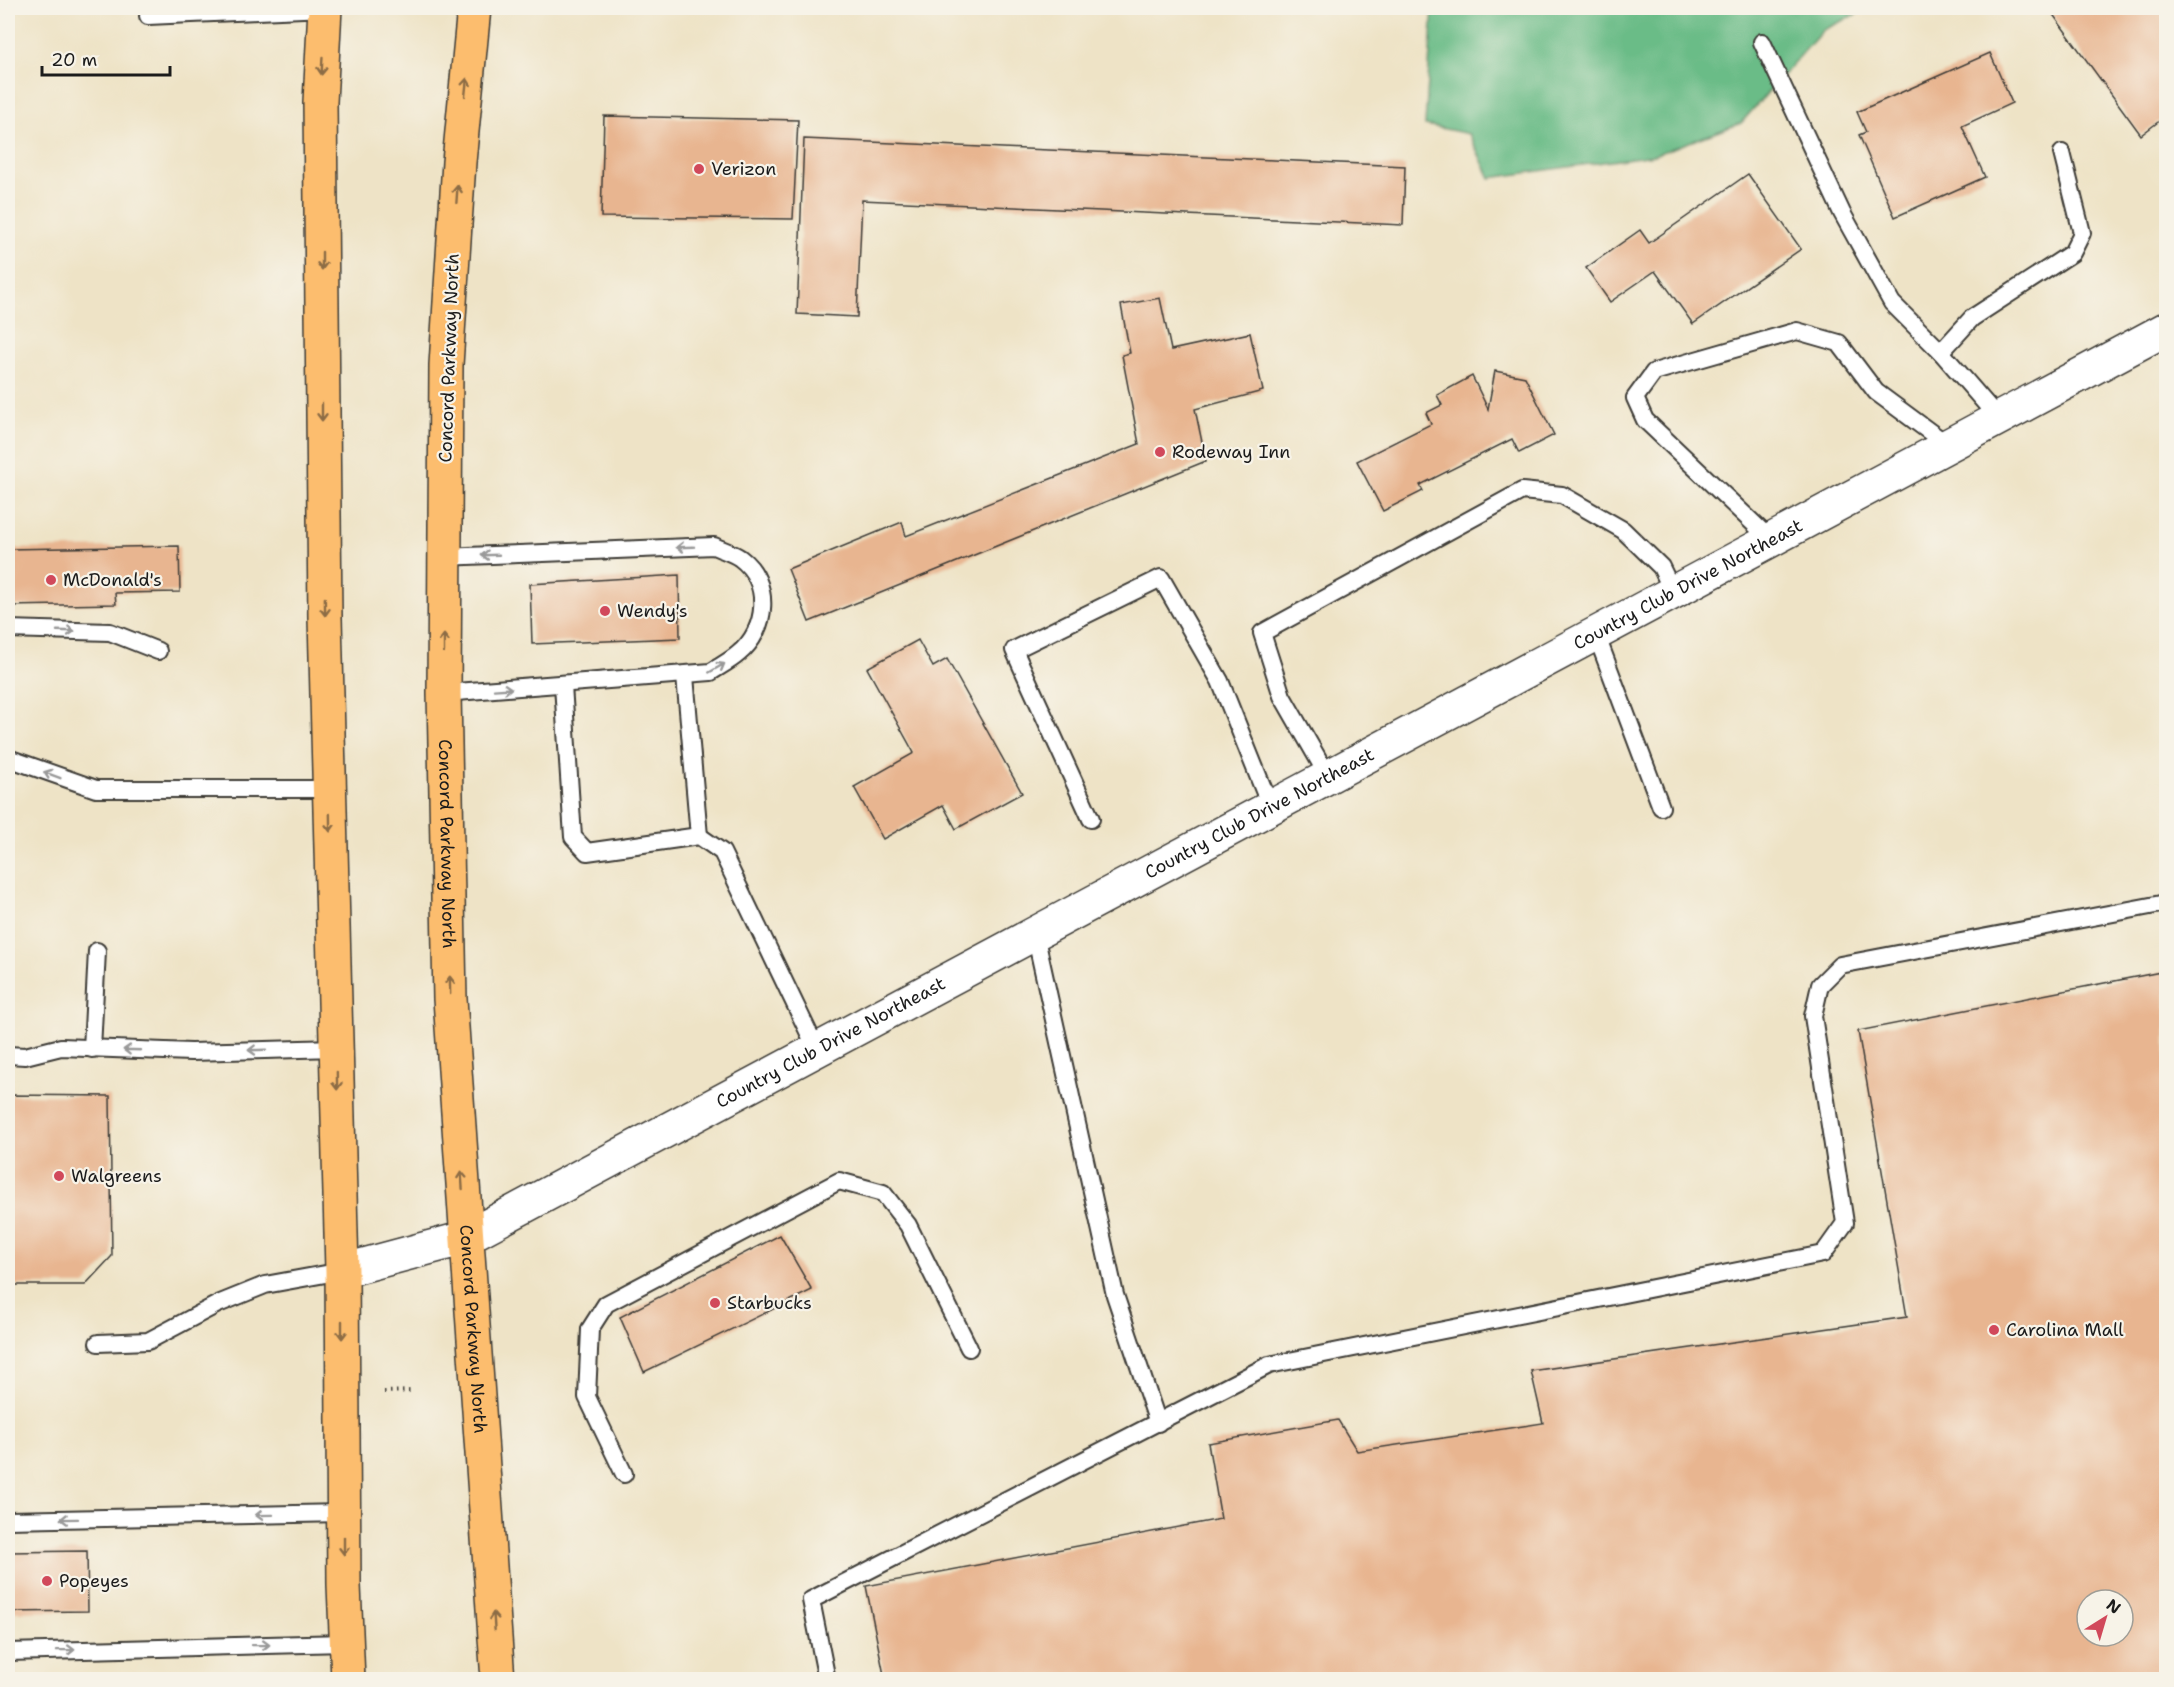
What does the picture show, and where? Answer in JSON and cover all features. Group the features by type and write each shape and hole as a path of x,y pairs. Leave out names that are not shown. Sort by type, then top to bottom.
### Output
{"highway":[{"path":"325,8 320,112 325,618 342,1272 343,1513 345,1643 348,1680"},
{"name":"Concord Parkway North","path":"474,8 459,162 446,365 443,557 444,693 450,999 465,1238 498,1680"}],"street":[{"name":"Country Club Drive Northeast","path":"342,1272 465,1238 2166,329"}],"lane":[{"path":"148,16 325,8"},
{"path":"1762,42 1842,213 1892,303 1941,352 1999,419"},
{"path":"1941,352 1972,318 2072,253 2082,233 2062,153"},
{"path":"1771,540 1645,420 1635,398 1654,372 1797,331 1839,344 1876,392 1949,446"},
{"path":"1329,778 1282,696 1262,633 1522,490 1562,495 1623,530 1661,567 1674,592"},
{"path":"443,557 714,546 740,558 759,581 764,611 757,631 740,653 711,672 685,676 444,693"},
{"path":"1090,819 1014,650 1161,578 1220,681 1271,808"},
{"path":"8,629 110,632 158,651"},
{"path":"1596,634 1661,807"},
{"path":"685,676 699,836"},
{"path":"563,685 573,837 587,852 699,836 723,852 817,1050"},
{"path":"8,758 96,789 330,789"},
{"path":"827,1680 812,1600 1269,1365 1823,1254 1845,1223 1813,1016 1820,985 1840,965 2166,903"},
{"path":"1035,934 1115,1295 1158,1423"},
{"path":"92,1049 97,951"},
{"path":"8,1055 25,1056 61,1047 191,1052 336,1048"},
{"path":"624,1474 587,1397 590,1329 606,1304 839,1181 883,1193 908,1225 969,1348"},
{"path":"98,1343 148,1341 218,1304 265,1285 342,1272"},
{"path":"8,1520 343,1513"},
{"path":"8,1652 345,1643"}],"path":[{"path":"384,1392 413,1391"}],"green space":[{"path":"1433,8 1869,8 1823,30 1741,123 1654,155 1490,178 1469,134 1425,125"}],"building":[{"path":"2162,8 2166,14 2166,116 2141,135 2049,9"},
{"path":"1990,53 2012,103 1962,126 1985,177 1895,217 1859,135 1866,132 1857,112"},
{"name":"Verizon","path":"604,116 798,120 793,219 601,217"},
{"path":"804,139 1405,166 1403,225 862,200 857,317 797,314"},
{"path":"1748,174 1801,249 1693,324 1655,271 1610,302 1586,268 1640,230 1649,243"},
{"name":"Rodeway Inn","path":"1160,298 1171,350 1250,333 1263,391 1195,409 1206,461 809,622 788,569 902,522 906,536 1139,444 1122,355 1130,353 1121,305"},
{"path":"1495,371 1525,377 1554,435 1519,453 1512,439 1420,485 1423,491 1383,511 1357,461 1431,424 1426,413 1442,405 1437,395 1472,376 1488,409"},
{"path":"179,546 180,592 115,593 116,604 8,606 8,549"},
{"name":"Wendy's","path":"679,575 680,638 532,644 530,584"},
{"path":"918,640 933,667 947,659 1022,793 956,829 943,805 883,839 854,787 914,753 867,668"},
{"name":"Carolina Mall","path":"2166,971 2166,1680 885,1680 866,1586 1221,1519 1208,1443 1338,1420 1357,1451 1543,1423 1531,1371 1907,1317 1858,1031"},
{"name":"Walgreens","path":"8,1095 110,1096 112,1256 85,1285 8,1285"},
{"name":"Starbucks","path":"780,1235 812,1290 644,1372 620,1317"},
{"name":"Popeyes","path":"87,1551 88,1611 8,1612 8,1552"}],"place":[{"name":"Verizon","path":"699,169"},
{"name":"Rodeway Inn","path":"1160,452"},
{"name":"McDonald's","path":"51,580"},
{"name":"Wendy's","path":"605,611"},
{"name":"Walgreens","path":"59,1176"},
{"name":"Starbucks","path":"715,1303"},
{"name":"Carolina Mall","path":"1994,1330"},
{"name":"Popeyes","path":"47,1581"}]}
